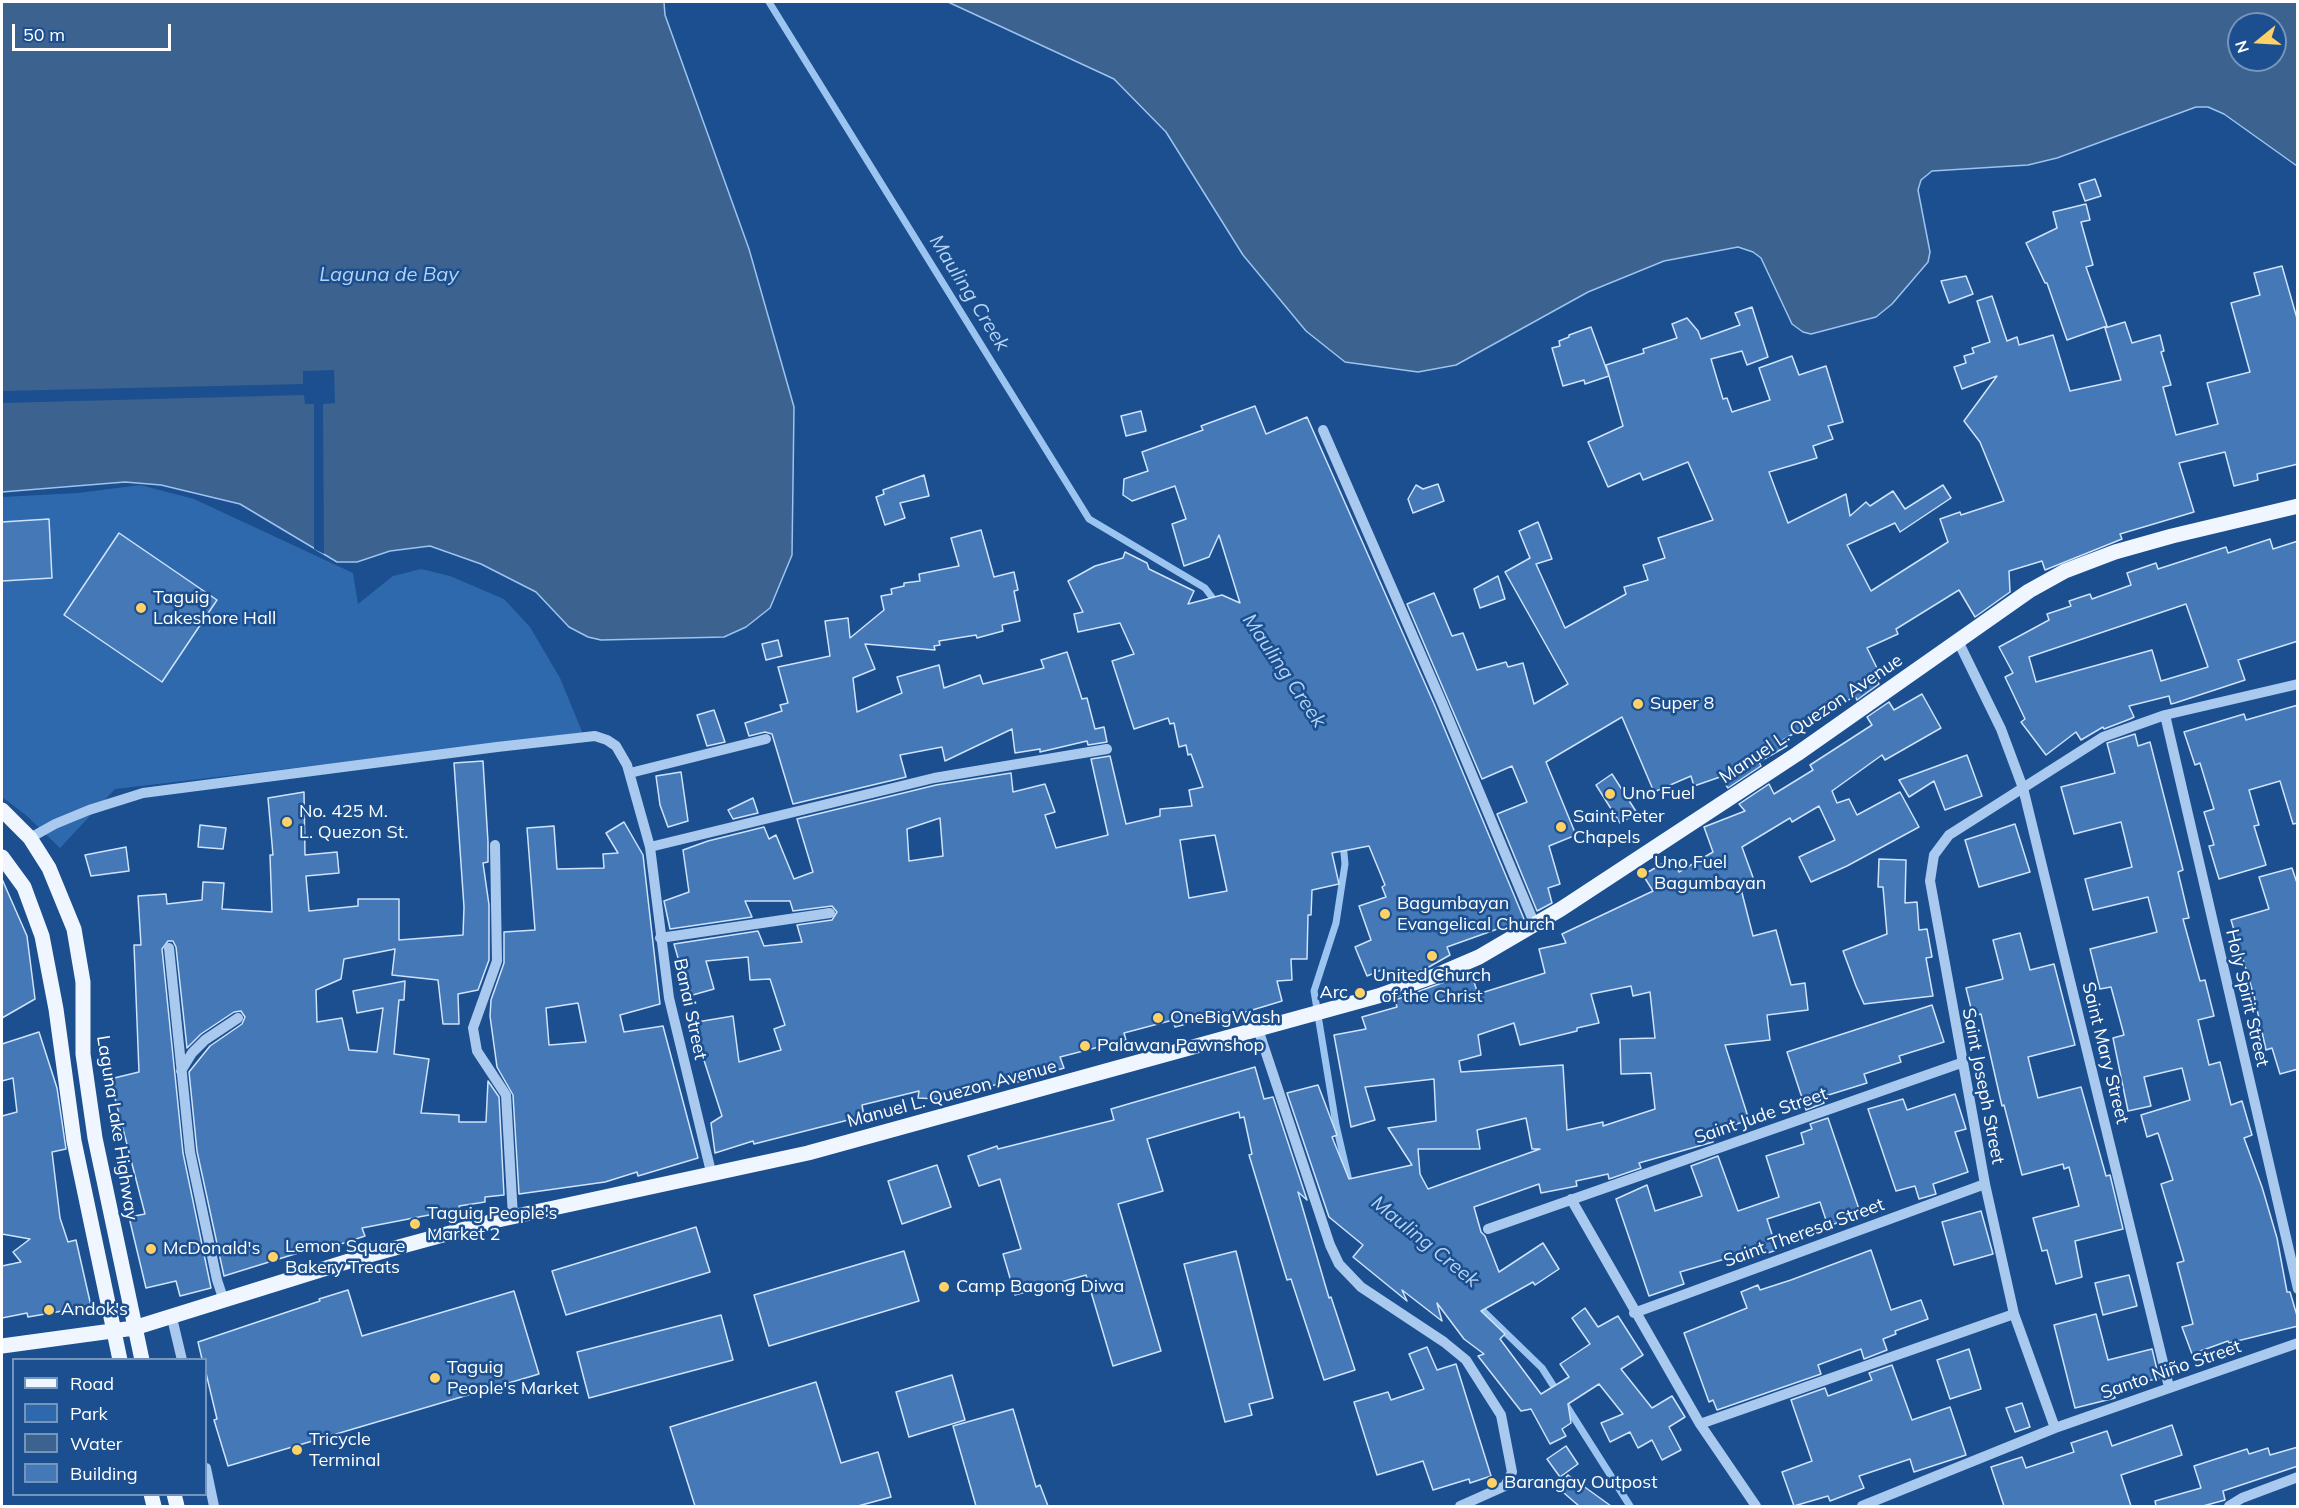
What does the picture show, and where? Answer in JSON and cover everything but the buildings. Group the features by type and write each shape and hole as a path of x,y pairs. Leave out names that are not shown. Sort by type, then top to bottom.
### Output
{"main road":[{"name":"Manuel L. Quezon Avenue","path":"2,1346 134,1328 362,1257 513,1216 712,1176 808,1153 1367,999 1437,975 1479,957 1535,925 1797,754 2029,591 2088,561 2172,536 2298,507"},
{"name":"Laguna Lake Highway","path":"2,810 30,838 64,899 74,929 83,982 83,1054 95,1138 142,1358"},
{"path":"2,857 24,887 44,946 60,1035 74,1141 120,1358"}],"street":[{"path":"1323,429 1438,692 1535,925"},
{"name":"Saint Mary Street","path":"1958,641 2001,729 2023,788 2169,1387"},
{"name":"Saint Joseph Street","path":"2055,1428 2014,1314 1961,1063 1930,881 1930,868 1937,850 1949,835 2103,737 2165,715 2298,684"},
{"name":"Holy Spirit Street","path":"2165,715 2298,1289"},
{"name":"Banai Street","path":"30,838 55,824 89,810 143,793 595,736 615,746 630,773 650,847 669,998 712,1176"},
{"path":"630,773 766,739"},
{"path":"650,847 934,778 1107,749"},
{"path":"495,845 496,961 473,1028 477,1051 506,1095 513,1216"},
{"path":"660,938 830,914"},
{"path":"169,948 190,1152 217,1280 224,1300"},
{"path":"181,1071 192,1053 238,1018"},
{"path":"1264,1028 1330,1245 1339,1264 1361,1287 1444,1342 1466,1360 1501,1415 1512,1472 1505,1486 1460,1506"},
{"name":"Saint Jude Street","path":"1488,1229 1961,1063"},
{"name":"Saint Theresa Street","path":"1634,1313 1985,1184"},
{"path":"1571,1199 1634,1313 1700,1424 1756,1506"},
{"path":"1700,1424 2014,1314"},
{"path":"172,1318 182,1358"},
{"name":"Santo Niño Street","path":"2055,1428 2298,1343"},
{"path":"1862,1506 2055,1428"},
{"path":"207,1473 214,1506"},
{"path":"2229,1506 2242,1498 2298,1477"}],"green space":[{"path":"140,485 194,499 353,573 358,604 393,576 421,569 450,576 504,599 530,627 560,678 583,734 115,789 60,848 27,816 2,797 2,497 78,493"}],"water":[{"name":"Laguna de Bay","path":"2,2 664,2 665,15 749,249 794,407 792,555 770,608 746,627 724,637 601,640 588,637 569,627 536,592 481,564 430,546 390,551 357,562 337,562 240,504 161,485 125,482 2,492"},
{"path":"948,2 2297,2 2297,166 2224,114 2208,107 2196,107 2057,158 2028,165 1932,171 1921,180 1918,190 1930,252 1928,262 1892,304 1876,317 1811,334 1803,332 1792,324 1761,258 1753,252 1738,247 1664,261 1588,292 1456,365 1418,372 1345,362 1306,331 1243,255 1166,132 1114,79"}],"pier":[{"path":"334,370 335,403 323,404 324,554 314,549 314,404 305,404 304,395 2,403 2,391 303,384 303,371"}],"waterway":[{"name":"Mauling Creek","path":"769,2 1089,519 1205,588 1217,604"},
{"name":"Mauling Creek","path":"1343,843 1345,864 1336,923 1314,991 1336,1125 1350,1185"},
{"name":"Mauling Creek","path":"1476,1304 1542,1368 1558,1393"},
{"name":"Mauling Creek","path":"1564,1402 1630,1506"}],"place":[{"name":"Taguig Lakeshore Hall","path":"141,608"},
{"name":"Super 8","path":"1638,704"},
{"name":"Uno Fuel","path":"1610,794"},
{"name":"No. 425 M. L. Quezon St.","path":"287,822"},
{"name":"Saint Peter Chapels","path":"1561,827"},
{"name":"Uno Fuel Bagumbayan","path":"1642,873"},
{"name":"Bagumbayan Evangelical Church","path":"1385,914"},
{"name":"United Church of the Christ","path":"1432,956"},
{"name":"Arc","path":"1360,993"},
{"name":"OneBigWash","path":"1158,1018"},
{"name":"Palawan Pawnshop","path":"1085,1046"},
{"name":"Taguig People's Market 2","path":"415,1224"},
{"name":"McDonald's","path":"151,1249"},
{"name":"Lemon Square Bakery Treats","path":"273,1257"},
{"name":"Camp Bagong Diwa","path":"944,1287"},
{"name":"Andok's","path":"49,1310"},
{"name":"Taguig People's Market","path":"435,1378"},
{"name":"Tricycle Terminal","path":"297,1450"},
{"name":"Barangay Outpost","path":"1492,1483"}]}
